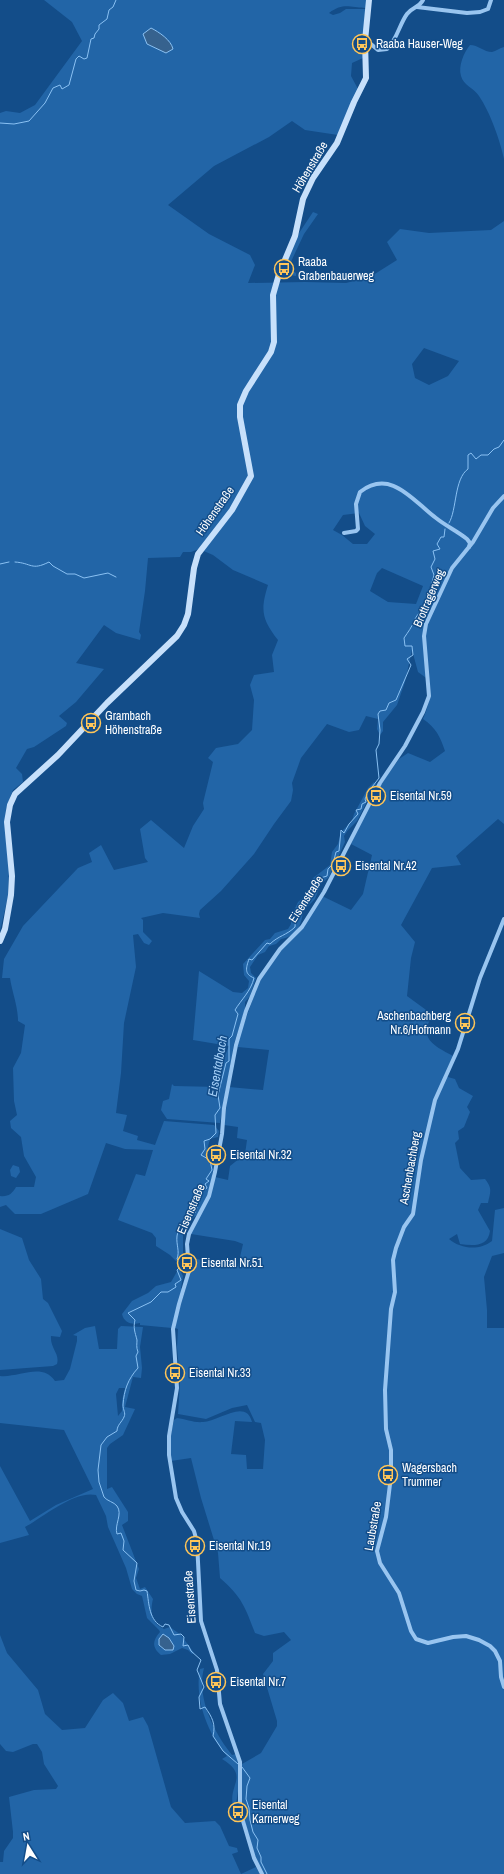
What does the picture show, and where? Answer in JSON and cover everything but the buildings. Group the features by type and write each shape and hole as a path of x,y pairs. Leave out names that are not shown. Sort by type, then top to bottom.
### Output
{"street":[{"name":"Höhenstraße","path":"0,941 5,929 11,895 12,876 7,822 10,805 15,794 58,755 107,703 177,636 184,625 188,614 194,568 198,554 232,510 251,476 240,417 240,405 246,391 271,352 274,342 273,295 279,274 295,236 301,203 313,178 341,134 366,78 365,39 369,0"},
{"path":"365,39 378,50 387,49 406,15 420,5 423,0"},
{"path":"417,7 474,12 488,9 491,0"},
{"path":"344,533 356,531 358,529 356,504 360,492 373,485 388,484 396,486 437,519 467,538 470,543 469,547"},
{"name":"Brottragerweg","path":"380,783 411,735 428,702 429,690 424,630 449,573 469,547 488,515 504,496"},
{"name":"Eisenstraße","path":"262,1874 254,1858 239,1807 240,1765 220,1704 216,1670 201,1621 195,1534 180,1508 173,1482 169,1448 177,1388 174,1326 189,1271 189,1234 208,1196 216,1172 230,1073 246,1011 259,979 268,963 302,927 324,892 380,783"},
{"name":"Aschenbachberg","path":"391,1476 391,1450 386,1429 385,1390 391,1309 395,1292 393,1260 404,1227 412,1214 421,1160 434,1100 458,1049 480,978 504,919"},
{"name":"Laubstraße","path":"391,1476 386,1517 377,1554 380,1563 401,1596 411,1632 416,1639 424,1643 466,1636 480,1640 496,1651 500,1661 501,1677 504,1687"}],"shaded area":[{"path":"44,0 367,0 366,8 347,6 329,13 333,15 346,9 366,9 363,58 352,63 351,76 358,89 338,135 305,130 292,121 269,137 214,166 168,205 209,234 250,255 255,265 248,283 346,283 370,277 397,260 387,242 400,229 429,233 491,230 504,221 504,824 498,819 456,856 461,865 432,868 401,925 415,942 411,958 407,996 433,1015 428,1023 427,1035 434,1045 453,1056 444,1076 455,1079 459,1088 473,1096 467,1107 470,1112 464,1127 458,1131 459,1139 455,1143 460,1168 471,1180 485,1179 490,1188 488,1203 481,1203 478,1210 490,1231 486,1240 483,1243 470,1245 460,1244 457,1234 449,1239 459,1245 470,1248 487,1244 492,1241 495,1210 504,1208 504,1253 492,1256 484,1277 487,1328 504,1328 504,1874 264,1874 255,1857 241,1808 242,1764 261,1753 277,1726 277,1721 263,1674 273,1661 273,1653 291,1640 284,1632 264,1636 255,1633 242,1603 220,1578 218,1553 201,1498 191,1458 171,1461 170,1451 174,1420 177,1418 203,1422 238,1411 244,1412 249,1415 252,1422 235,1421 231,1454 246,1455 247,1469 263,1469 265,1440 261,1423 255,1422 247,1405 232,1408 206,1419 178,1414 180,1382 177,1347 178,1329 175,1328 189,1276 190,1258 238,1266 243,1244 235,1241 191,1234 190,1232 210,1194 215,1177 228,1180 230,1166 245,1154 247,1140 237,1138 238,1127 224,1125 229,1087 263,1090 269,1050 238,1047 237,1043 260,979 279,951 299,931 322,896 351,910 363,894 372,855 351,844 380,785 399,759 408,753 430,762 445,751 437,733 423,719 429,700 429,680 418,672 412,650 405,682 397,705 383,722 383,731 380,735 377,729 378,719 366,716 359,730 349,732 327,724 301,758 292,783 293,790 291,801 254,854 221,891 200,910 200,918 163,913 141,918 143,920 143,932 152,941 149,945 144,943 138,934 133,935 136,967 124,1023 121,1073 116,1113 127,1115 123,1131 138,1136 137,1140 155,1145 164,1121 214,1125 219,1131 218,1137 210,1139 206,1154 214,1163 211,1184 205,1201 198,1214 186,1224 183,1233 183,1259 186,1262 185,1265 178,1263 170,1255 156,1246 156,1238 152,1233 118,1220 136,1174 145,1176 153,1150 125,1149 106,1143 88,1194 41,1214 15,1214 6,1205 0,1207 0,1196 10,1194 16,1187 34,1187 36,1177 24,1156 21,1137 11,1128 10,1121 17,1115 14,1101 13,1068 21,1053 25,1025 18,1021 10,978 2,978 4,959 23,926 78,868 92,862 89,853 101,845 114,870 148,862 145,858 140,829 151,820 184,848 193,826 204,809 203,803 213,762 208,758 216,748 238,744 252,730 254,700 250,685 254,675 274,672 272,655 278,640 269,626 264,614 263,608 268,585 233,570 213,555 199,549 191,552 183,552 180,557 148,558 139,632 141,635 140,640 116,633 104,625 76,663 104,669 76,702 59,716 67,723 66,726 34,747 27,749 16,768 22,774 23,782 13,790 6,809 5,824 9,869 8,896 0,931 0,113 6,111 20,113 35,105 82,41 72,22","holes":["424,348 459,361 448,376 429,385 415,378 412,364","359,513 365,526 375,534 367,544 353,544 333,530 343,515","382,568 423,586 416,604 388,602 370,591 377,573"]},
{"path":"151,28 167,39 173,49 166,53 147,44 143,34"},
{"path":"470,45 492,52 504,47 504,159 500,143 487,110 477,93 464,82 461,76 460,68 462,59"},
{"path":"313,212 318,214 304,234 288,268 296,273 296,276 282,274 297,236"},
{"path":"374,782 376,784 357,821 344,836 345,842 329,877 321,884 315,899 303,911 300,925 297,930 291,936 281,939 276,944 269,946 265,952 258,955 250,967 251,973 256,978 250,996 245,1002 245,1009 234,1044 220,1123 167,1119 161,1110 163,1101 169,1099 172,1084 174,1086 218,1087 223,1060 229,1046 193,1040 199,971 233,992 242,993 248,988 249,981 244,975 243,964 265,940 270,939 275,933 288,929 291,924 291,917 298,902 310,892 313,878 330,865 332,852 338,844 341,832 352,821 354,814 368,788"},
{"path":"13,1165 19,1167 20,1172 16,1178 11,1176 10,1170"},
{"path":"0,1229 22,1238 29,1260 41,1279 43,1299 48,1303 62,1331 60,1337 51,1336 52,1344 58,1360 57,1364 53,1366 0,1370"},
{"path":"179,1268 183,1276 182,1289 172,1328 140,1325 140,1323 134,1324 126,1321 122,1314 132,1301 148,1293 156,1286 171,1282"},
{"path":"95,1326 99,1349 117,1349 118,1329 121,1326 143,1327 140,1347 142,1368 141,1378 133,1377 125,1407 135,1409 123,1435 110,1444 107,1448 107,1489 112,1487 128,1512 128,1521 122,1525 139,1569 136,1578 140,1589 145,1587 153,1599 152,1616 154,1620 164,1629 170,1627 181,1635 194,1653 192,1654 188,1650 182,1648 170,1654 161,1655 154,1646 156,1638 160,1632 147,1618 142,1596 137,1594 132,1589 126,1568 108,1527 106,1516 96,1495 79,1496 59,1505 25,1527 29,1535 0,1543 0,1466 30,1521 56,1505 93,1489 64,1430 0,1423 0,1376 30,1372 44,1372 50,1375 55,1381 64,1380 70,1369 77,1341 77,1336 73,1335 85,1328","holes":["119,1388 125,1388 122,1401 122,1411 118,1416 116,1394","169,1638 174,1646 165,1650 160,1647 159,1639"]},
{"path":"163,1634 169,1638 174,1646 173,1650 165,1650 159,1645 159,1639"},
{"path":"0,1635 7,1653 38,1690 45,1714 62,1730 85,1728 103,1700 113,1693 123,1703 129,1721 143,1717 148,1726 171,1807 185,1823 215,1821 220,1826 229,1846 237,1848 238,1852 232,1854 241,1874 0,1874 0,1862 3,1862 4,1851 13,1838 9,1797 34,1790 56,1789 58,1786 44,1764 42,1752 37,1744 33,1744 13,1752 6,1751 0,1744"},
{"path":"204,1668 202,1691 208,1714 225,1746 232,1755 236,1754 238,1760 239,1785 236,1804 233,1806 232,1798 236,1781 235,1770 222,1759 227,1756 220,1747 209,1727 201,1704 199,1680 200,1669"},
{"path":"256,1867 260,1874 241,1874"}],"waterway":[{"path":"0,123 14,124 29,121 45,103 53,88 60,85 62,89 69,85 76,59 79,56 84,59 87,58 91,39 94,38 99,29 99,25 107,19 109,10 113,7 116,0"},
{"name":"Eisentalbach","path":"449,523 452,517 460,480 468,469 468,455 471,453 476,459 481,455 488,455 494,449 499,447 504,440"},
{"name":"Eisentalbach","path":"238,1764 223,1751 213,1736 214,1728 210,1714 205,1707 200,1709 199,1697 204,1687 197,1670 201,1660 191,1651 188,1645 183,1646 184,1637 181,1634 174,1635 169,1625 165,1624 163,1627 155,1621 150,1612 147,1591 136,1590 134,1581 137,1563 123,1550 124,1541 121,1533 117,1534 116,1531 119,1509 116,1505 104,1497 99,1482 98,1470 101,1445 107,1437 117,1431 124,1417 124,1394 129,1381 138,1368 136,1356 138,1352 137,1340 134,1328 135,1320 128,1313 151,1302 161,1292 168,1292 176,1287 175,1284 181,1280 177,1270 180,1262 177,1259 177,1236 188,1217 195,1213 200,1199 198,1193 201,1189 204,1190 207,1188 205,1184 209,1181 206,1179 212,1170 210,1160 201,1155 205,1149 204,1141 210,1139 216,1133 215,1115 220,1108 218,1095 226,1063 229,1061 229,1039 232,1036 238,1014 235,1010 253,983 254,978 247,973 249,959 252,960 267,943 270,944 295,927 296,913 299,904 302,901 310,900 310,896 316,891 316,886 312,882 327,876 328,869 333,864 336,852 339,851 341,830 344,833 349,824 358,814 356,810 361,809 362,804 366,802 365,799 367,795 370,795 369,791 379,778 376,750 379,744 380,730 378,714 380,711 386,710 389,703 396,700 411,665 407,659 413,655 412,646 405,646 404,638 416,617 424,608 428,597 432,594 430,590 434,575 431,567 435,559 433,551 440,549 437,544 441,537 444,537 445,529"},
{"path":"0,564 9,562"},
{"path":"15,562 32,566 43,565 49,562 67,574 75,574 84,578 108,573 116,577"},
{"name":"Eisentalbach","path":"242,1767 250,1778 247,1786 246,1799 253,1832 258,1840 257,1848 261,1857 261,1862 267,1874"}],"place":[{"name":"Raaba Hauser-Weg","path":"362,44"},
{"name":"Raaba Grabenbauerweg","path":"284,269"},
{"name":"Grambach Höhenstraße","path":"91,723"},
{"name":"Eisental Nr.59","path":"376,796"},
{"name":"Eisental Nr.42","path":"341,866"},
{"name":"Aschenbachberg Nr.6/Hofmann","path":"465,1023"},
{"name":"Eisental Nr.32","path":"216,1155"},
{"name":"Eisental Nr.51","path":"187,1263"},
{"name":"Eisental Nr.33","path":"175,1373"},
{"name":"Wagersbach Trummer","path":"388,1475"},
{"name":"Eisental Nr.19","path":"195,1546"},
{"name":"Eisental Nr.7","path":"216,1682"},
{"name":"Eisental Karnerweg","path":"238,1812"}]}
